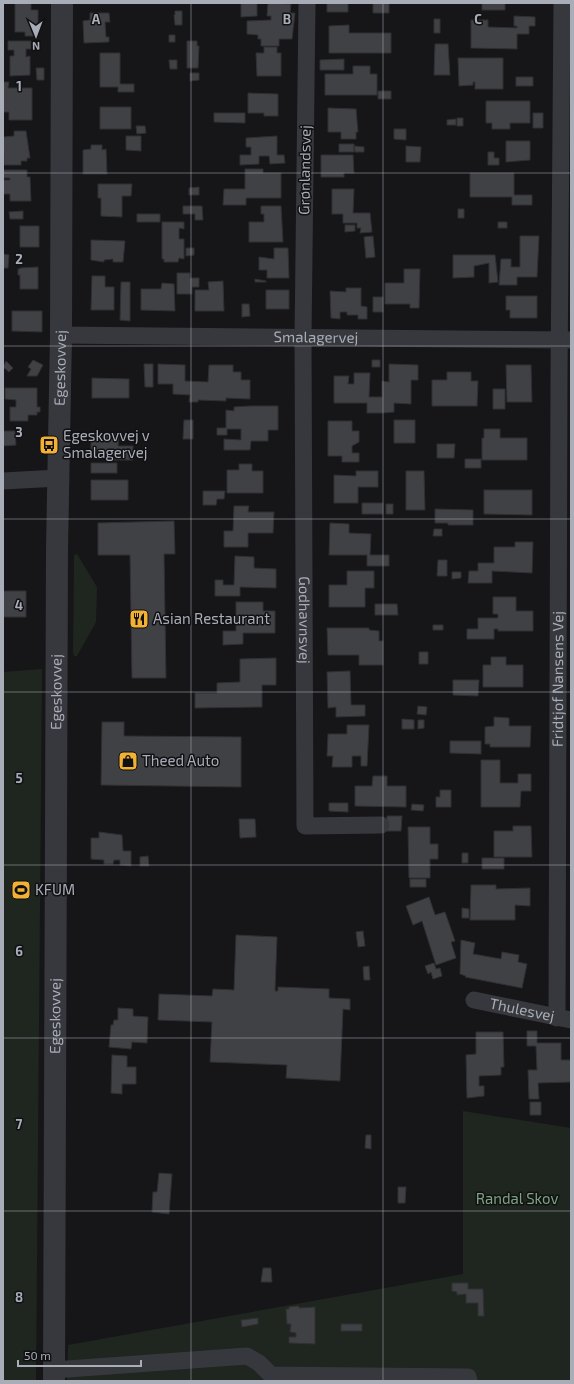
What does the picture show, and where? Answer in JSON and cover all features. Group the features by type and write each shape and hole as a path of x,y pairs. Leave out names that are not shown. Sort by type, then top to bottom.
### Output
{"street":[{"name":"Egeskovvej","path":"54,1376 56,656 61,335 62,3"},
{"name":"Grønlandsvej","path":"304,338 306,3"},
{"name":"Fridtjof Nansens Vej","path":"562,3 565,340 564,1019"},
{"name":"Smalagervej","path":"61,335 565,340"},
{"name":"Godhavnsvej","path":"304,338 305,826 381,825"},
{"path":"3,481 58,478"},
{"name":"Thulesvej","path":"474,1000 564,1019"},
{"path":"54,1376 247,1356 259,1363 271,1378 468,1377 469,1381"}],"green space":[{"path":"77,554 97,587 96,622 77,656 74,656 74,555"},
{"name":"KFUM","path":"42,669 36,1381 3,1381 3,672"},
{"name":"Randal Skov","path":"463,1111 571,1128 571,1381 67,1381 68,1345 463,1274"}],"building":[{"path":"15,3 31,3 31,10 38,10 38,32 35,32 35,36 25,36 25,32 15,32"},
{"path":"241,3 257,3 257,16 241,17"},
{"path":"268,3 291,4 290,13 295,13 292,39 279,39 279,46 261,46 261,39 258,39 258,35 247,34 247,21 271,20 271,16 267,16"},
{"path":"327,3 348,3 348,12 327,12"},
{"path":"373,3 389,3 389,13 373,13"},
{"path":"482,3 505,3 505,10 482,10"},
{"path":"175,11 182,11 182,25 175,25"},
{"path":"90,13 109,13 110,22 105,22 106,37 109,37 109,42 84,43 83,21 90,20"},
{"path":"514,16 535,17 535,26 529,26 529,34 517,34 517,49 471,48 471,20 488,20 488,27 517,28 517,26 514,26"},
{"path":"434,19 440,19 440,33 434,33"},
{"path":"349,25 349,33 391,33 391,53 329,53 329,26"},
{"path":"169,35 175,35 175,42 169,42"},
{"path":"8,41 31,41 31,49 26,49 26,57 30,56 30,75 10,76 10,56 14,56 14,50 8,50"},
{"path":"187,41 197,41 197,46 199,46 198,68 187,68"},
{"path":"435,44 448,44 450,75 434,75"},
{"path":"264,47 277,47 277,53 281,53 281,76 257,76 256,53 264,53"},
{"path":"100,53 120,53 120,84 134,84 134,92 118,92 118,87 100,87"},
{"path":"458,58 503,58 503,89 475,89 475,82 473,82 473,85 459,86"},
{"path":"344,59 344,70 320,70 320,60"},
{"path":"169,60 177,60 177,69 170,69"},
{"path":"353,66 370,66 370,74 377,74 377,95 325,95 325,74 353,74"},
{"path":"36,68 44,68 44,80 37,80"},
{"path":"190,73 199,73 199,80 190,81"},
{"path":"516,77 533,77 533,86 516,86"},
{"path":"3,82 9,82 8,88 32,88 32,120 9,120 9,112 3,112"},
{"path":"378,91 391,91 391,99 378,99"},
{"path":"248,93 278,94 278,116 264,116 264,113 248,113"},
{"path":"486,101 530,101 530,123 510,123 510,129 492,129 492,123 486,123"},
{"path":"100,107 131,107 131,129 100,129"},
{"path":"328,108 356,109 358,132 356,132 356,139 341,139 341,132 328,132"},
{"path":"214,113 245,113 245,123 214,122"},
{"path":"533,113 543,113 543,128 533,128"},
{"path":"457,118 463,118 463,126 457,126"},
{"path":"456,119 456,125 447,125 447,120"},
{"path":"136,126 145,126 146,133 137,134"},
{"path":"394,129 406,129 406,140 394,139"},
{"path":"14,131 26,131 30,158 27,158 27,161 21,161 21,165 4,165 3,137 14,136"},
{"path":"126,136 141,136 141,151 126,150"},
{"path":"277,136 277,155 284,155 285,163 270,164 269,156 259,156 259,164 240,165 240,155 251,155 251,147 246,147 246,138"},
{"path":"506,141 530,141 530,160 506,162"},
{"path":"339,144 354,144 354,152 339,152"},
{"path":"91,145 102,145 102,150 106,149 107,174 83,174 83,150 91,149"},
{"path":"354,146 364,147 364,152 355,152"},
{"path":"406,146 421,147 420,162 406,162"},
{"path":"488,152 494,152 494,158 499,158 499,165 488,165"},
{"path":"321,155 353,155 354,173 344,173 344,177 321,177"},
{"path":"245,169 263,169 263,173 281,173 281,198 246,198 246,205 223,205 224,189 245,189"},
{"path":"3,170 27,170 27,177 30,177 31,201 10,201 10,194 3,194 3,180 10,180 10,178 3,178"},
{"path":"470,173 514,173 514,195 532,195 532,205 512,205 512,197 470,197"},
{"path":"98,184 132,184 131,196 122,196 122,217 101,216 101,198 98,198"},
{"path":"199,187 199,195 189,195 189,188"},
{"path":"332,189 354,189 353,213 370,213 372,232 360,233 361,228 357,228 357,223 343,223 343,214 332,214"},
{"path":"183,206 202,206 203,220 195,220 195,214 183,214"},
{"path":"261,206 281,206 283,242 249,242 249,222 264,222 264,214 261,214"},
{"path":"458,209 464,209 464,218 458,218"},
{"path":"23,211 23,219 10,219 9,212"},
{"path":"137,214 160,214 160,222 137,222"},
{"path":"162,222 184,222 184,229 179,228 179,239 184,239 184,259 179,258 178,262 164,262 164,259 162,259"},
{"path":"498,222 507,222 507,228 498,228"},
{"path":"345,225 355,225 355,231 345,232"},
{"path":"20,226 39,226 39,247 20,247"},
{"path":"373,236 375,257 366,258 364,237"},
{"path":"520,236 539,236 537,277 517,277 517,285 499,285 501,259 511,259 511,267 520,267"},
{"path":"91,240 125,241 123,262 113,262 113,259 104,260 104,262 91,260"},
{"path":"186,248 194,248 194,255 186,256"},
{"path":"274,248 288,248 289,278 267,278 267,270 259,270 259,257 274,259"},
{"path":"3,254 9,255 8,268 3,268"},
{"path":"453,255 495,255 498,282 489,283 489,263 474,266 474,277 453,278"},
{"path":"38,267 38,289 20,289 20,275 18,275 18,269"},
{"path":"404,269 420,269 419,308 410,308 410,304 385,304 385,283 404,283"},
{"path":"177,273 190,273 190,278 199,278 199,287 192,287 192,294 177,294"},
{"path":"92,276 105,276 105,287 114,287 114,310 91,310"},
{"path":"255,279 266,281 266,282 255,282"},
{"path":"223,281 224,311 195,311 195,290 209,290 208,282"},
{"path":"121,282 130,282 130,321 120,320"},
{"path":"162,283 174,284 175,311 141,310 141,289 161,289"},
{"path":"346,288 361,288 361,306 367,307 367,319 358,319 358,315 347,315 347,312 340,312 340,319 331,318 330,291 346,292"},
{"path":"266,290 289,290 289,309 266,309"},
{"path":"506,296 537,296 537,318 510,318 510,310 506,310"},
{"path":"373,297 383,297 383,312 373,312"},
{"path":"242,304 249,304 250,316 242,317"},
{"path":"12,311 42,311 42,332 12,331"},
{"path":"33,360 43,365 37,376 27,376 31,369 28,367"},
{"path":"372,360 380,360 380,367 372,367"},
{"path":"6,361 13,368 9,372 3,367"},
{"path":"144,364 153,364 153,387 145,387"},
{"path":"158,364 185,365 185,381 208,382 209,365 233,365 233,372 241,372 241,380 250,380 250,399 226,398 226,401 198,400 198,402 189,402 190,395 173,394 173,384 158,384"},
{"path":"389,364 418,365 418,380 411,380 411,404 394,403 394,412 367,413 367,403 334,403 334,376 349,376 348,384 354,384 354,373 370,373 369,397 382,397 382,381 389,382"},
{"path":"506,365 531,365 532,402 507,402"},
{"path":"447,372 471,372 471,381 478,381 477,406 432,406 432,380 447,380"},
{"path":"92,378 129,379 129,398 92,398"},
{"path":"5,388 37,388 37,407 40,407 40,412 37,412 37,415 28,415 28,421 10,421 10,407 16,407 16,400 5,399"},
{"path":"493,389 505,389 505,409 493,409"},
{"path":"278,406 278,430 268,430 268,441 251,441 250,450 224,450 224,439 241,440 241,429 227,429 227,435 217,435 217,428 226,428 226,410 234,411 234,407"},
{"path":"184,420 193,420 193,439 183,439"},
{"path":"394,420 415,420 415,443 394,443"},
{"path":"328,421 352,421 352,431 359,431 359,442 352,446 352,453 359,453 359,462 342,462 342,456 328,456"},
{"path":"484,429 500,429 500,438 527,438 527,460 482,460 482,438 484,438"},
{"path":"3,431 15,431 16,445 3,446"},
{"path":"91,433 119,434 118,446 133,446 133,460 107,460 107,453 91,453"},
{"path":"437,444 455,444 454,458 437,458"},
{"path":"465,459 481,459 481,468 465,468"},
{"path":"91,463 117,463 117,473 91,473"},
{"path":"239,464 252,464 252,471 263,471 263,493 227,493 227,470 239,470"},
{"path":"356,471 378,471 378,487 358,487 358,503 334,503 334,475 356,476"},
{"path":"406,471 424,471 425,510 406,510"},
{"path":"91,480 128,480 128,500 91,500"},
{"path":"484,490 532,490 532,515 484,514"},
{"path":"203,491 225,491 224,499 217,499 216,505 203,505"},
{"path":"362,503 383,503 383,514 362,514"},
{"path":"386,504 393,504 393,514 386,514"},
{"path":"234,506 249,506 248,512 274,512 273,533 248,533 248,547 224,547 224,531 233,531"},
{"path":"435,509 473,510 473,525 448,525 448,523 435,523"},
{"path":"174,521 175,554 164,554 166,678 132,678 130,555 98,555 98,523"},
{"path":"330,523 349,524 349,533 371,534 370,555 389,555 389,566 367,566 367,555 329,555"},
{"path":"434,529 442,529 442,536 433,536"},
{"path":"515,542 533,542 532,573 492,571 492,583 468,583 469,571 478,571 478,563 494,563 494,547 515,547"},
{"path":"235,556 254,557 254,568 276,569 276,588 240,587 240,596 215,596 215,580 223,580 223,585 234,585"},
{"path":"438,560 447,560 447,576 437,576"},
{"path":"347,571 374,571 374,588 365,588 365,607 329,607 329,585 347,585"},
{"path":"452,572 461,572 461,578 452,579"},
{"path":"3,591 26,591 26,617 3,617"},
{"path":"493,597 516,597 516,611 533,611 533,631 498,631 498,629 494,629 494,639 467,639 467,629 478,629 478,618 498,618 498,614 493,614"},
{"path":"236,602 263,602 263,611 275,611 275,633 243,633 243,644 223,645 223,631 236,631"},
{"path":"375,604 397,604 398,615 375,615"},
{"path":"433,625 443,625 443,630 433,630"},
{"path":"327,628 369,628 369,630 379,631 379,641 383,641 383,665 359,665 359,655 328,655"},
{"path":"419,652 428,652 428,664 419,664"},
{"path":"491,657 506,657 506,665 523,665 523,687 483,687 483,665 491,665"},
{"path":"276,658 276,685 262,685 262,707 195,708 195,693 217,693 217,683 240,682 240,659"},
{"path":"350,671 351,705 365,705 365,716 336,717 336,707 328,708 327,672"},
{"path":"453,680 479,680 478,696 453,695"},
{"path":"418,706 427,707 426,715 417,714"},
{"path":"494,717 509,718 509,726 531,726 530,747 490,747 490,744 485,744 485,727 494,726"},
{"path":"402,719 414,720 414,729 402,729"},
{"path":"418,720 424,720 424,728 418,729"},
{"path":"102,722 124,722 124,736 241,737 241,787 101,785"},
{"path":"347,725 369,725 367,766 361,766 361,756 352,756 352,767 332,767 333,756 327,756 328,734 347,734"},
{"path":"450,741 481,741 481,754 450,753"},
{"path":"481,760 500,760 500,783 518,783 518,774 531,774 531,791 521,791 520,807 481,807"},
{"path":"373,776 387,776 387,786 406,786 406,807 355,806 355,786 372,786"},
{"path":"440,790 451,790 451,807 436,807 436,797 440,797"},
{"path":"329,803 348,803 348,812 329,811"},
{"path":"412,804 424,805 423,811 411,810"},
{"path":"387,816 402,816 401,831 386,831"},
{"path":"239,819 255,819 256,837 240,838"},
{"path":"513,826 531,826 532,857 494,857 494,831 513,831"},
{"path":"408,827 430,827 430,844 438,844 438,859 430,859 430,878 409,878"},
{"path":"99,832 122,835 123,851 131,851 131,866 120,865 120,860 114,860 113,864 104,864 104,860 91,859 91,838 99,838"},
{"path":"462,853 468,853 468,863 462,863"},
{"path":"148,856 149,866 140,866 140,857"},
{"path":"482,858 504,858 504,869 482,869"},
{"path":"410,879 426,879 426,887 410,887"},
{"path":"471,885 496,885 496,889 530,888 530,906 515,905 515,920 470,920"},
{"path":"429,897 435,915 445,912 455,941 451,942 456,958 436,965 422,921 413,925 406,906"},
{"path":"462,908 469,909 469,918 462,918"},
{"path":"363,931 365,946 358,947 356,932"},
{"path":"236,935 277,937 275,991 278,991 278,987 329,989 329,998 350,999 350,1010 343,1009 340,1081 286,1078 287,1065 210,1062 212,1022 158,1020 159,994 212,996 213,989 234,990"},
{"path":"461,940 475,943 473,954 501,959 502,952 519,955 518,962 527,964 522,988 465,977 466,976 460,974"},
{"path":"434,963 436,969 440,968 442,976 433,979 431,972 428,974 425,966"},
{"path":"369,966 370,980 364,980 363,967"},
{"path":"118,1008 133,1009 133,1016 148,1017 147,1043 132,1042 131,1049 109,1047 111,1025 113,1025 114,1020 118,1020"},
{"path":"527,1031 537,1031 537,1043 561,1043 561,1060 571,1060 571,1082 538,1083 539,1099 529,1099 528,1070 537,1070 536,1046 527,1046"},
{"path":"476,1032 503,1032 504,1067 501,1067 501,1075 479,1076 479,1086 484,1086 484,1096 467,1098 466,1055 476,1054"},
{"path":"112,1055 127,1056 127,1067 136,1067 136,1084 122,1084 122,1094 111,1093"},
{"path":"530,1102 541,1102 541,1115 530,1115"},
{"path":"366,1135 371,1135 371,1149 365,1148"},
{"path":"159,1173 172,1174 169,1214 152,1212 153,1192 157,1192"},
{"path":"398,1187 406,1187 405,1203 398,1203"},
{"path":"263,1268 271,1268 272,1282 261,1282"},
{"path":"452,1283 468,1283 468,1289 483,1289 484,1316 478,1316 478,1303 466,1303 466,1294 457,1295 457,1292 452,1291"},
{"path":"299,1306 299,1308 315,1307 315,1344 289,1343 289,1337 296,1337 296,1333 290,1332 291,1324 287,1324 286,1309 289,1309 289,1307"},
{"path":"258,1318 258,1324 242,1327 241,1320"},
{"path":"341,1324 362,1324 362,1331 341,1331"}],"place":[{"name":"Egeskovvej v Smalagervej","path":"49,445"},
{"name":"Asian Restaurant","path":"139,619"},
{"name":"Theed Auto","path":"128,761"},
{"name":"KFUM","path":"21,890"}]}
